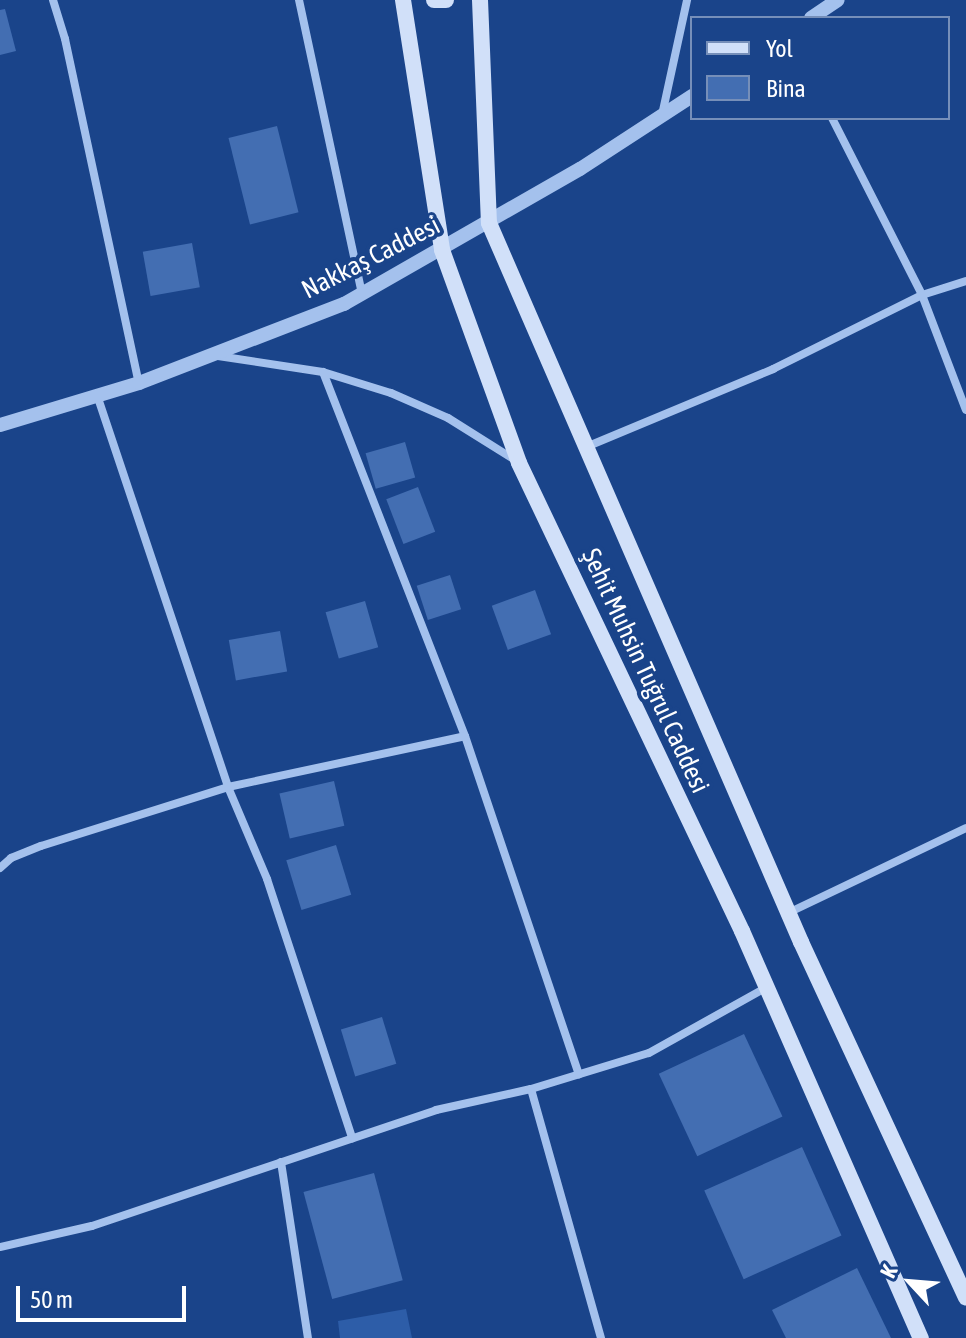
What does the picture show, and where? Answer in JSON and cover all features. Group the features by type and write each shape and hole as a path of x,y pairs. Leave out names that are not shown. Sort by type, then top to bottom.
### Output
{"main road":[{"name":"Şehit Muhsin Tuğrul Caddesi","path":"403,0 442,250 519,463 767,987 921,1338"},
{"path":"434,0 446,0"},
{"name":"Şehit Muhsin Tuğrul Caddesi","path":"480,0 489,223 788,913 966,1298"}],"street":[{"path":"53,0 65,39 139,383"},
{"path":"299,0 362,295"},
{"path":"661,116 687,0"},
{"path":"814,16 838,0"},
{"name":"Nakkaş Caddesi","path":"0,425 139,383 362,295 489,223 690,97"},
{"path":"833,120 922,295 966,410"},
{"path":"586,447 773,369 922,295 966,281"},
{"path":"210,355 323,372 391,393 448,418 519,463"},
{"path":"323,372 465,736 579,1074"},
{"path":"97,395 228,787 267,879 352,1138"},
{"path":"0,868 11,858 41,846 228,787 465,736"},
{"path":"788,913 966,828"},
{"path":"0,1247 92,1226 436,1110 531,1089 649,1053 767,987"},
{"path":"531,1089 601,1338"},
{"path":"281,1162 308,1338"}],"shaded area":[{"path":"406,1309 412,1338 340,1338 338,1321"}],"building":[{"path":"5,9 16,51 0,55 0,10"},
{"path":"277,126 299,212 250,224 228,138"},
{"path":"192,243 200,287 151,296 143,252"},
{"path":"405,442 415,478 376,489 366,453"},
{"path":"418,487 435,532 403,544 386,499"},
{"path":"450,575 461,609 428,620 417,586"},
{"path":"535,590 551,634 508,650 492,606"},
{"path":"365,601 378,647 339,658 326,612"},
{"path":"280,631 287,671 236,680 229,640"},
{"path":"334,781 344,826 290,838 279,794"},
{"path":"336,845 351,895 301,910 286,860"},
{"path":"382,1017 396,1064 355,1076 341,1030"},
{"path":"744,1034 782,1116 697,1156 659,1074"},
{"path":"802,1147 841,1236 744,1279 704,1191"},
{"path":"374,1173 403,1280 332,1299 303,1192"},
{"path":"857,1268 891,1338 786,1338 772,1310"}]}
